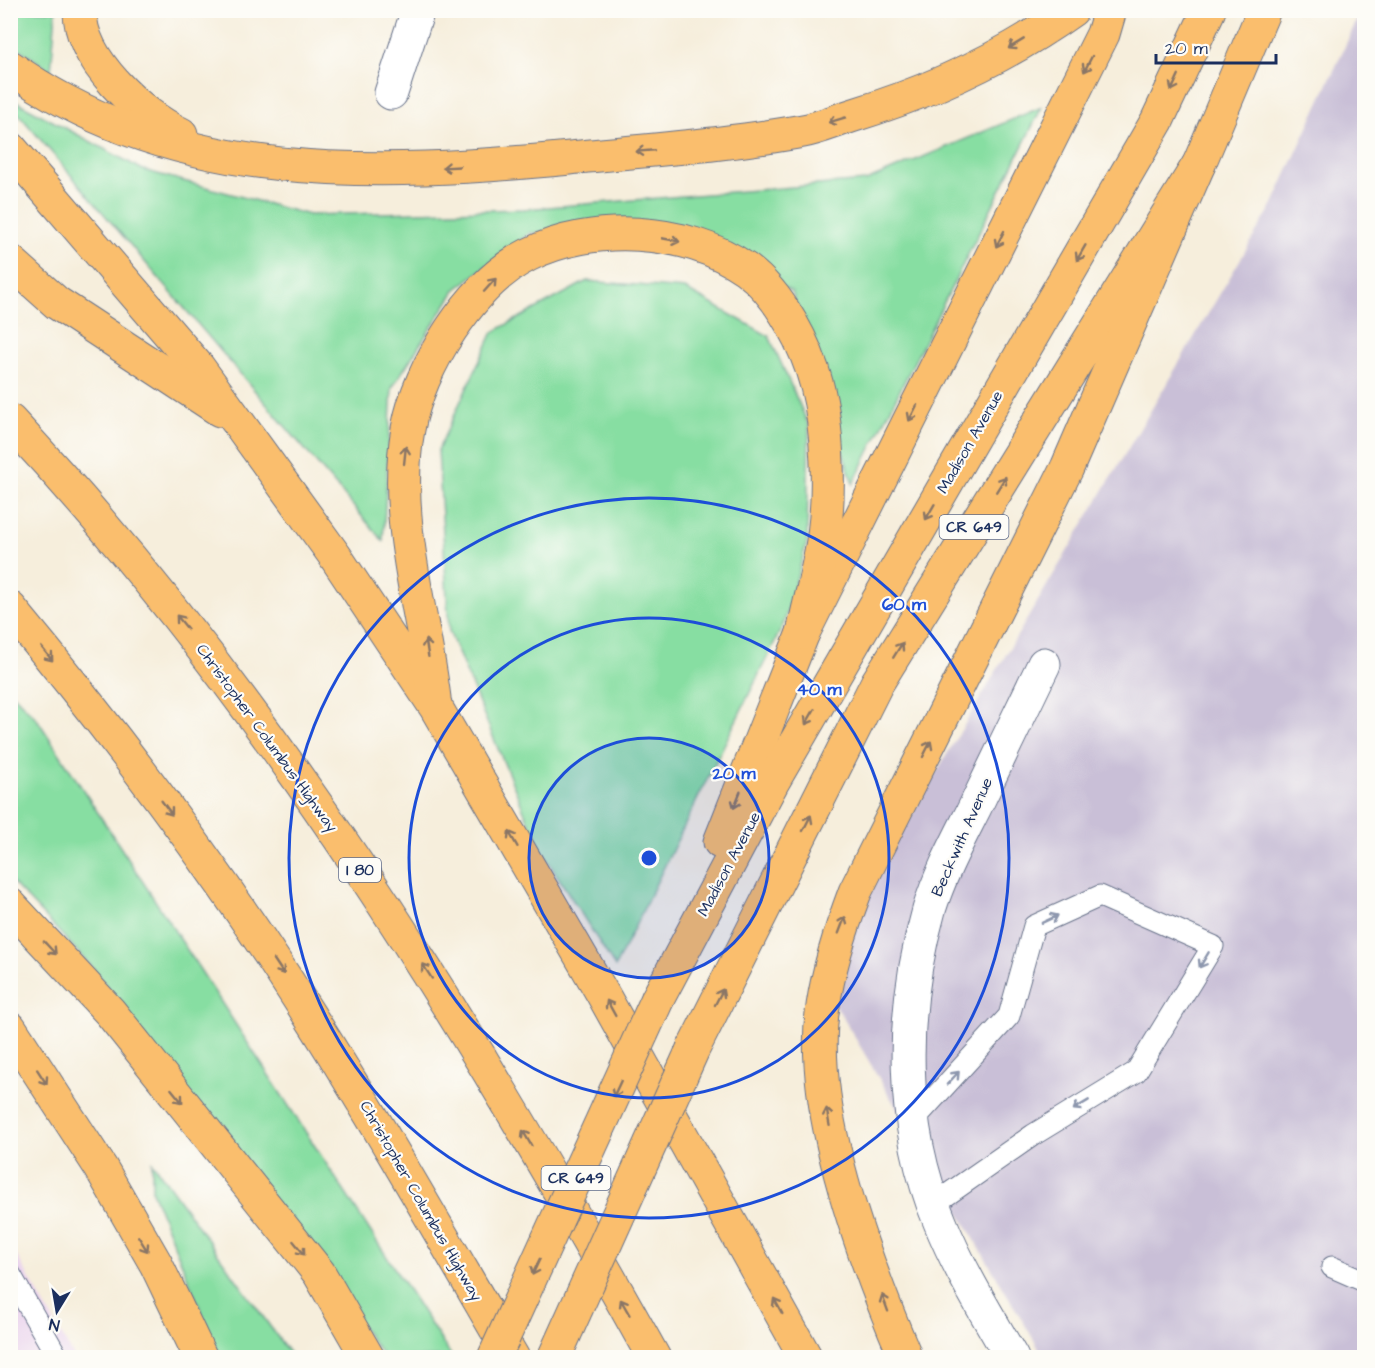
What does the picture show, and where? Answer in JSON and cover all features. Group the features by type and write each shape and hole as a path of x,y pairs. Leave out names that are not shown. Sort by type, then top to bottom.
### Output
{"main road":[{"path":"80,10 84,34 102,68 127,98 173,130 221,153"},
{"path":"658,998 803,633 1098,44 1110,10"},
{"name":"Madison Avenue","path":"494,1358 658,998 772,783 1157,121 1209,10"},
{"name":"CR 649","path":"554,1358 693,1049 877,683 1199,164 1264,10"},
{"path":"10,67 69,104 112,124 161,140 277,165 333,170 398,170 532,161 729,143 806,130 934,87 1002,53 1069,12"},
{"path":"10,148 122,276 198,368 335,556 435,706 601,991 806,1358"},
{"path":"906,1358 849,1203 834,1152 825,1101 821,1057 822,1007 839,934 855,892 1067,468 1199,164"},
{"path":"435,706 405,503 404,464 408,427 419,391 447,332 497,277 525,256 555,243 589,235 653,237 688,243 716,254 746,270 769,292 797,338 817,384 827,431 824,534 803,633"},
{"path":"10,261 57,303 237,421"},
{"name":"Christopher Columbus Highway","path":"10,421 129,556 220,669 305,787 462,1026 654,1358"},
{"name":"Christopher Columbus Highway","path":"10,608 193,842 284,975 363,1101 513,1358"},
{"path":"10,905 110,1012 319,1273 368,1358"},
{"path":"10,1028 101,1168 156,1264 201,1358"}],"street":[{"path":"391,93 418,10"},
{"name":"Beckwith Avenue","path":"1012,1358 960,1266 934,1204 913,1121 908,1064 910,1008 929,911 946,866 1044,664"}],"lane":[{"path":"913,1121 1009,1016 1034,926 1100,896 1213,946 1136,1072 1032,1135 934,1204"},
{"path":"1332,1267 1365,1281"},
{"path":"10,1274 58,1358"}],"shaded area":[{"path":"1361,11 1364,11 1364,1357 1044,1357 825,987 883,862 1272,206"},
{"path":"11,1246 74,1357 11,1357"}],"green space":[{"path":"11,10 56,11 51,71 11,43"},
{"path":"10,98 143,170 309,215 524,209 866,181 1042,107 853,484 792,292 666,224 530,233 456,289 392,388 383,541 11,105"},
{"path":"587,281 685,289 769,336 809,426 807,542 784,623 615,967 539,847 449,631 438,450 493,332"},
{"path":"10,691 37,719 452,1357 384,1357 93,968 11,881"},
{"path":"152,1162 292,1357 220,1357 152,1191"}]}
